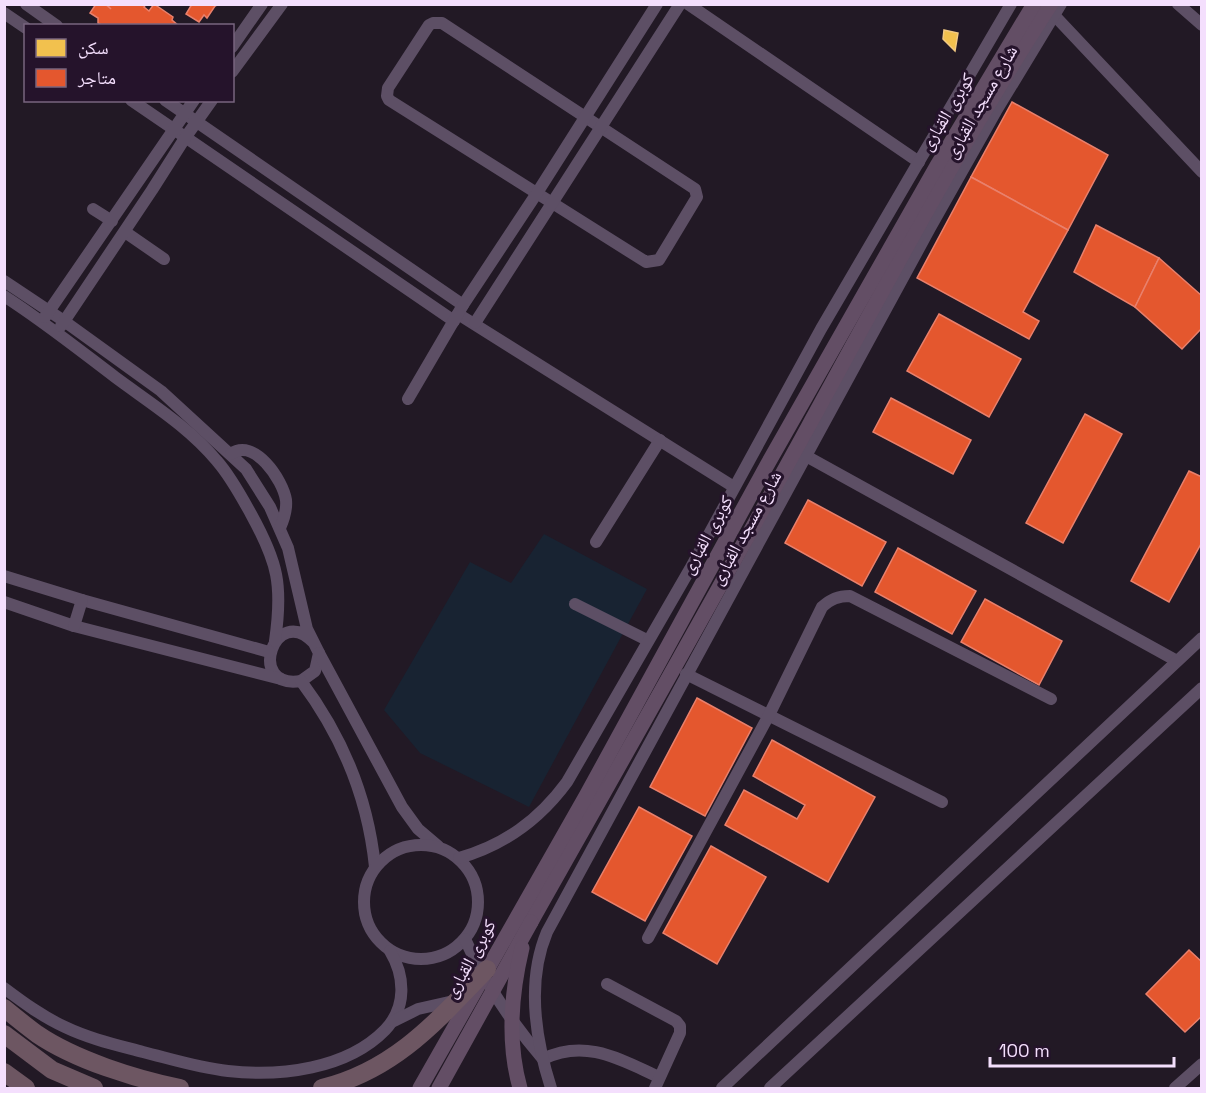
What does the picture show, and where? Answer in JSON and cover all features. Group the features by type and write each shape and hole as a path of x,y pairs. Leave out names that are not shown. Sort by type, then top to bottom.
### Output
{"highway":[{"path":"322,1089 369,1071 404,1050 435,1023 487,969"},
{"path":"4,1008 38,1035 60,1047 105,1066 180,1089"},
{"path":"4,1034 52,1070 94,1089"},
{"path":"4,1072 18,1089"},
{"path":"4,1072 26,1089"}],"main road":[{"name":"كوبرى القبارى","path":"420,1089 586,796 766,467 938,164 1034,4"},
{"name":"كوبرى القبارى","path":"439,1089 985,110 1055,8"},
{"path":"520,1089 514,1055 513,1001 516,974 531,922"}],"street":[{"path":"26,4 54,24"},
{"path":"234,43 262,4"},
{"path":"234,69 282,4"},
{"path":"408,399 458,314 657,4"},
{"path":"475,323 680,4"},
{"path":"688,4 919,162"},
{"name":"شارع مسجد القبارى","path":"459,858 478,853 512,836 535,818 555,797 576,766 690,569 821,329 1011,4"},
{"path":"1178,4 1202,25"},
{"path":"1055,8 1202,172"},
{"name":"شارع مسجد القبارى","path":"551,1089 543,1059 535,997 536,962 556,913 930,228 1055,8"},
{"path":"4,13 24,27"},
{"path":"442,23 601,127 695,189 697,193 696,201 659,260 646,262 537,194 389,100 388,88 429,25 442,23"},
{"path":"133,102 458,314 734,487"},
{"path":"168,102 458,314"},
{"path":"46,316 193,102"},
{"path":"56,332 211,102"},
{"path":"93,209 112,221"},
{"path":"125,232 164,259"},
{"path":"4,281 46,316 56,332 187,431 228,475 267,543 274,560 280,597 270,665 283,680"},
{"path":"4,296 46,316 64,321 161,390 231,454 255,481 280,528 292,563 307,629 402,807 418,829 439,847 459,858 473,876 478,897 476,920 465,939 447,954 424,960 401,956 390,951"},
{"path":"596,542 660,440"},
{"path":"231,454 238,450 250,450 266,464 276,478 285,494 286,502 285,515 280,528"},
{"path":"806,456 1177,661"},
{"path":"4,576 82,600 272,646"},
{"path":"648,938 769,715 822,607 831,599 850,596 1051,699"},
{"path":"74,626 82,600"},
{"path":"4,602 74,626 283,680 301,681 315,670 317,648 309,637 295,632 288,633 272,646"},
{"path":"575,604 647,640"},
{"path":"722,1089 1202,638"},
{"path":"686,674 942,802"},
{"path":"301,681 332,728 356,779 369,822 375,867"},
{"path":"770,1089 1202,688"},
{"path":"4,988 41,1014 80,1034 190,1064 229,1071 288,1071 335,1061 361,1049 384,1031 398,1011 402,991 399,970 390,951 374,934 364,912 365,889 375,867 393,852 404,847 427,844 439,847"},
{"path":"465,939 475,962 500,1005 543,1059 555,1053 570,1050 607,1054 657,1083 680,1033 680,1026 676,1021 607,984"},
{"path":"393,1021 418,1008 445,1002 473,1000 500,1005"},
{"path":"1175,1089 1202,1064"}],"shaded area":[{"path":"544,534 647,589 529,807 420,753 384,710 470,562 511,583"}],"building: سكن":[{"path":"944,30 958,33 955,51 943,39"}],"building: متاجر":[{"path":"96,4 105,4 111,9 106,4 146,4 144,7 149,11 154,4 173,17 172,20 177,24 100,24 98,18 90,13"},
{"path":"192,4 219,4 207,18 204,15 199,22 186,14"},
{"path":"1012,102 1108,155 1068,230 971,177"},
{"path":"971,177 1068,230 1023,312 1039,321 1029,339 917,278"},
{"path":"1096,225 1159,258 1135,307 1074,272"},
{"path":"1159,258 1202,296 1202,328 1182,349 1135,307"},
{"path":"939,314 1021,359 989,417 907,371"},
{"path":"891,398 971,440 953,474 873,432"},
{"path":"1085,414 1122,434 1063,543 1026,523"},
{"path":"1189,471 1202,477 1202,542 1169,602 1131,581"},
{"path":"808,500 886,542 862,586 785,543"},
{"path":"898,548 976,591 952,634 875,592"},
{"path":"985,599 1062,641 1039,685 961,642"},
{"path":"697,698 752,728 705,816 650,787"},
{"path":"772,740 875,797 828,882 725,825 744,790 797,819 805,805 753,776"},
{"path":"639,807 692,836 645,921 592,892"},
{"path":"711,846 766,877 717,964 663,933"},
{"path":"1189,950 1202,962 1202,1016 1185,1032 1146,994"}]}
